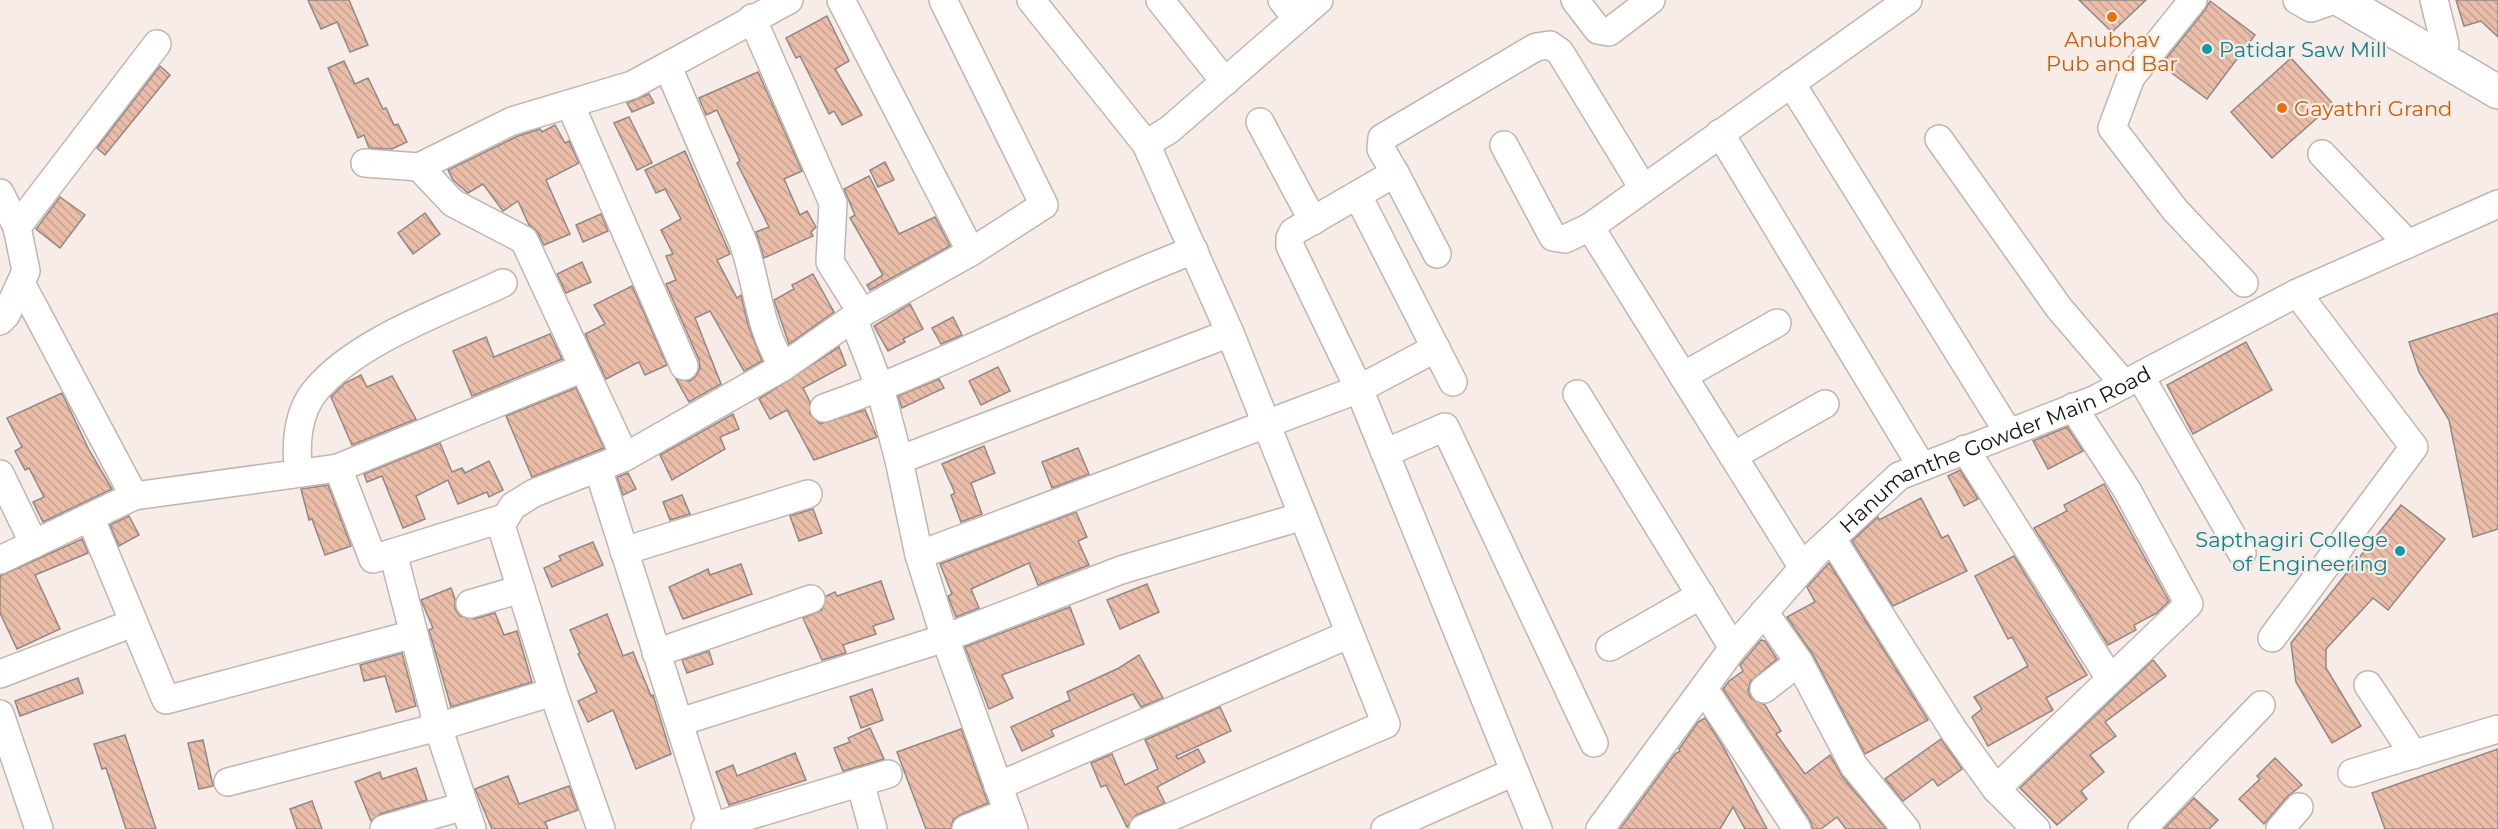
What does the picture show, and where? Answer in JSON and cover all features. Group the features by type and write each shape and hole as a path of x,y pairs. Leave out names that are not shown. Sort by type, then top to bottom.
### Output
{"main road":[{"path":"2341,0 2498,92"},
{"path":"2369,0 2498,74"}],"street":[{"path":"365,164 419,167 512,121 632,85 789,0"},
{"path":"841,0 971,252"},
{"path":"601,829 553,692 501,525 513,506 534,493 625,457 783,367 857,316 971,252 1044,204 943,0"},
{"path":"1031,0 1146,144 1230,333 1386,724 1143,829"},
{"path":"1160,0 1225,82"},
{"path":"1146,144 1169,130 1225,82 1290,10 1319,0"},
{"path":"1575,0 1598,30 1609,32 1651,0"},
{"path":"1504,145 1553,237 1565,239 1590,227 1908,0"},
{"path":"2193,0 2131,77 2112,128 2175,210 2244,283"},
{"path":"2297,0 2311,8 2334,0"},
{"path":"2434,0 2445,44"},
{"path":"752,18 833,203 830,262 857,316 880,388 899,460 919,555 945,638 1011,821 966,829"},
{"path":"17,227 157,44"},
{"path":"1437,254 1381,149 1382,138 1536,46 1550,45 1560,52 1643,188"},
{"path":"669,67 743,243 751,266 759,312 768,342 783,367"},
{"path":"1791,82 2008,432"},
{"path":"570,104 684,366"},
{"path":"1260,122 1313,221"},
{"path":"1720,133 1922,467"},
{"path":"1939,139 2060,308 2132,380 2242,553"},
{"path":"2322,154 2408,244"},
{"path":"419,167 453,203 524,240 625,457"},
{"path":"1395,173 1293,232 1290,246 1359,389 1538,829"},
{"path":"0,193 17,227 26,271 6,315 0,321"},
{"path":"1358,196 1453,382"},
{"name":"Hanumanthe Gowder Main Road","path":"1600,829 1733,648 1803,568 1899,476 2073,407 2132,380 2297,293 2498,204"},
{"path":"1590,227 1803,568"},
{"path":"824,408 880,388 1116,280 1194,250"},
{"path":"21,283 134,496"},
{"path":"299,474 296,450 302,418 315,391 334,373 363,349 502,283"},
{"path":"2272,638 2414,447 2297,293"},
{"path":"1683,376 1777,323"},
{"path":"899,460 1230,333"},
{"path":"919,555 1359,389 1436,348"},
{"path":"0,560 134,496 338,468 584,368"},
{"path":"1577,394 1733,648"},
{"path":"1733,456 1825,404"},
{"path":"1996,789 2109,677 2189,604 2127,490 2073,407"},
{"path":"1385,453 1445,428 1594,743"},
{"path":"1965,449 2109,677"},
{"path":"338,468 373,559 504,518"},
{"path":"598,468 680,722 708,828 888,774"},
{"path":"0,474 34,544"},
{"path":"624,551 807,494"},
{"path":"680,722 945,638 1121,570 1303,516"},
{"path":"90,517 166,700 414,634"},
{"path":"1832,539 1954,731 1996,789 2036,829"},
{"path":"384,829 468,818 438,727 393,553"},
{"path":"470,604 521,589"},
{"path":"1610,647 1701,596"},
{"path":"656,653 811,599"},
{"path":"1764,612 1799,662 1854,766 1906,829"},
{"path":"0,674 133,623"},
{"path":"998,786 1350,634"},
{"path":"1764,689 1799,662"},
{"path":"2368,685 2414,755"},
{"path":"1704,689 1797,829"},
{"path":"228,782 438,727 553,692"},
{"path":"2142,829 2261,705"},
{"path":"1,721 39,829"},
{"path":"2352,773 2498,729"},
{"path":"1391,828 1514,772"},
{"path":"860,782 873,829"},
{"path":"2280,829 2300,807"}],"building":[{"path":"308,0 349,0 368,45 350,52 337,22 321,29"},
{"name":"Anubhav Pub and Bar","path":"2079,0 2146,0 2112,32"},
{"path":"2456,0 2498,0 2498,37 2481,21 2464,26"},
{"name":"Patidar Saw Mill","path":"2210,1 2255,35 2207,99 2161,65"},
{"path":"827,16 849,61 835,69 862,115 842,125 834,111 829,114 800,56 796,58 786,38"},
{"path":"2291,58 2333,104 2272,158 2231,112"},
{"path":"344,61 355,84 368,78 383,109 386,108 394,125 398,124 407,142 392,149 369,148 364,135 358,138 328,68"},
{"path":"160,66 170,75 105,155 97,148"},
{"path":"758,72 802,171 784,179 800,215 807,211 816,227 811,232 813,236 764,258 756,232 769,227 737,163 740,161 717,110 706,115 699,98"},
{"path":"649,94 654,103 632,112 627,103"},
{"path":"629,117 652,163 637,170 614,123"},
{"path":"555,125 565,143 569,141 579,163 546,180 570,234 544,245 538,233 529,225 518,201 503,211 483,184 468,193 453,180 448,170 518,136 540,129 542,132"},
{"path":"685,151 730,254 717,260 737,298 741,295 748,325 762,361 744,371 710,311 695,318 721,384 689,402 676,379 690,381 700,368 699,360 666,284 676,280 666,256 673,254 661,230 681,219 665,189 656,193 645,170"},
{"path":"885,162 894,180 878,187 870,170"},
{"path":"869,176 899,234 935,217 950,246 870,290 867,285 883,275 850,218 855,215 844,189"},
{"path":"60,197 85,215 60,248 36,229"},
{"path":"425,213 440,234 413,254 398,233"},
{"path":"601,214 608,231 583,242 576,225"},
{"path":"582,262 591,282 566,293 557,274"},
{"path":"813,274 834,312 789,344 774,300 794,289 792,285"},
{"path":"632,286 667,365 645,375 639,362 606,379 585,334 605,324 594,305"},
{"path":"910,304 923,329 903,339 905,342 888,351 874,326"},
{"path":"2498,313 2498,529 2473,537 2449,420 2419,372 2409,342"},
{"path":"953,317 962,335 941,344 932,328"},
{"path":"550,334 562,359 472,396 453,351 486,337 494,357"},
{"path":"2246,342 2272,390 2193,434 2167,385"},
{"path":"839,347 846,365 803,388 810,402 810,414 820,424 865,410 877,437 814,460 787,410 770,419 759,399"},
{"path":"998,367 1010,391 981,405 969,381"},
{"path":"361,375 367,387 392,376 416,419 352,445 331,397 345,383"},
{"path":"939,379 944,388 902,408 898,396"},
{"path":"576,388 604,448 532,477 506,416"},
{"path":"62,393 89,450 112,489 43,522 33,502 44,497 29,468 25,470 15,451 22,447 7,418"},
{"path":"733,414 739,429 720,437 725,449 672,480 660,455"},
{"path":"2067,427 2083,451 2048,469 2033,441"},
{"path":"440,443 452,472 462,468 465,473 489,461 503,490 489,497 487,492 458,504 448,480 416,496 425,519 403,528 382,476 367,482 364,474"},
{"path":"984,446 995,473 971,483 982,514 961,522 951,495 955,493 942,464"},
{"path":"1078,448 1089,474 1052,488 1042,462"},
{"path":"1960,470 1978,499 1964,506 1948,476"},
{"path":"628,473 636,489 623,495 617,477"},
{"path":"2104,484 2169,601 2157,613 2134,625 2136,630 2108,645 2034,528 2067,511 2064,505"},
{"path":"328,485 351,546 325,555 312,519 309,520 301,489"},
{"path":"682,495 690,514 670,520 663,502"},
{"path":"1921,498 1942,538 1948,535 1967,571 1893,606 1852,541 1878,517 1879,520"},
{"path":"2401,505 2445,539 2388,610 2373,598 2326,649 2326,668 2361,726 2332,743 2296,682 2291,643"},
{"path":"813,509 822,533 799,541 790,516"},
{"path":"1076,512 1087,537 1078,541 1089,565 1038,585 1029,563 971,589 979,608 956,617 948,596 952,594 940,564"},
{"path":"129,516 139,535 119,546 110,525"},
{"path":"82,539 88,553 35,575 60,629 17,649 0,613 0,576"},
{"path":"593,542 603,565 552,587 544,568 561,560 559,556"},
{"path":"2014,556 2087,675 2046,698 2053,710 1988,746 1972,717 1982,709 1974,697 2028,666 2012,637 2008,639 1975,576"},
{"path":"1829,563 1928,720 1865,754 1813,655 1787,617 1815,602 1807,587"},
{"path":"741,564 752,594 683,619 669,587 708,569 710,575"},
{"path":"881,581 894,619 873,626 876,634 843,645 846,653 822,660 803,618 822,610 826,596 835,592 837,596"},
{"path":"1147,584 1159,612 1120,629 1107,600"},
{"path":"451,588 455,599 455,609 460,616 474,619 495,613 504,635 517,631 532,682 451,707 429,630 433,628 421,600"},
{"path":"1070,607 1084,644 1002,675 1013,698 989,709 965,647"},
{"path":"607,614 623,656 633,652 651,696 653,695 671,754 636,769 613,710 588,722 578,701 597,692 578,654 580,653 570,630"},
{"path":"1761,640 1765,641 1777,659 1750,682 1748,691 1751,698 1765,705 1781,731 1776,734 1805,774 1830,755 1842,776 1886,829 1846,829 1837,817 1821,829 1813,829 1810,820 1723,689 1729,681 1743,671 1740,665"},
{"path":"709,651 713,664 687,673 682,660"},
{"path":"402,653 416,706 396,712 385,676 364,681 360,665"},
{"path":"1139,655 1163,698 1141,707 1133,694 1051,730 1054,736 1022,751 1011,727 1070,700 1067,692 1119,668"},
{"path":"2153,660 2166,676 2105,722 2116,736 2090,755 2104,772 2081,791 2087,799 2057,825 2020,788"},
{"path":"78,678 83,693 20,716 15,701"},
{"path":"872,689 883,720 861,728 850,697"},
{"path":"1220,707 1231,731 1176,756 1178,759 1198,749 1205,762 1157,787 1165,803 1136,815 1127,827 1106,785 1101,787 1091,763 1112,754 1125,785 1158,769 1145,740"},
{"path":"1705,718 1725,750 1767,829 1745,829 1733,807 1720,829 1620,829 1675,754 1680,751 1679,749 1698,722"},
{"path":"870,728 884,759 843,771 834,748 850,742 848,738"},
{"path":"961,729 988,803 960,815 953,820 951,829 926,829 897,752"},
{"path":"125,735 156,829 126,829 106,768 102,769 94,744"},
{"path":"1941,739 1962,769 1938,786 1933,779 1903,801 1885,779"},
{"path":"203,740 213,786 199,789 188,743"},
{"path":"2498,749 2498,829 2385,829 2372,793"},
{"path":"795,753 806,780 729,805 716,772 733,765 737,776"},
{"path":"2275,758 2302,785 2287,797 2264,824 2239,799 2260,779 2257,776"},
{"path":"416,768 427,800 380,814 371,821 355,782 380,772 382,779"},
{"path":"508,776 519,804 569,786 578,810 545,822 548,829 492,829 475,789"},
{"path":"2194,798 2218,820 2209,829 2164,829"},
{"path":"312,801 322,829 297,829 290,809"}],"place":[{"name":"Anubhav Pub and Bar","path":"2112,17"},
{"name":"Patidar Saw Mill","path":"2207,49"},
{"name":"Gayathri Grand","path":"2282,108"},
{"name":"Sapthagiri College of Engineering","path":"2400,551"}]}
